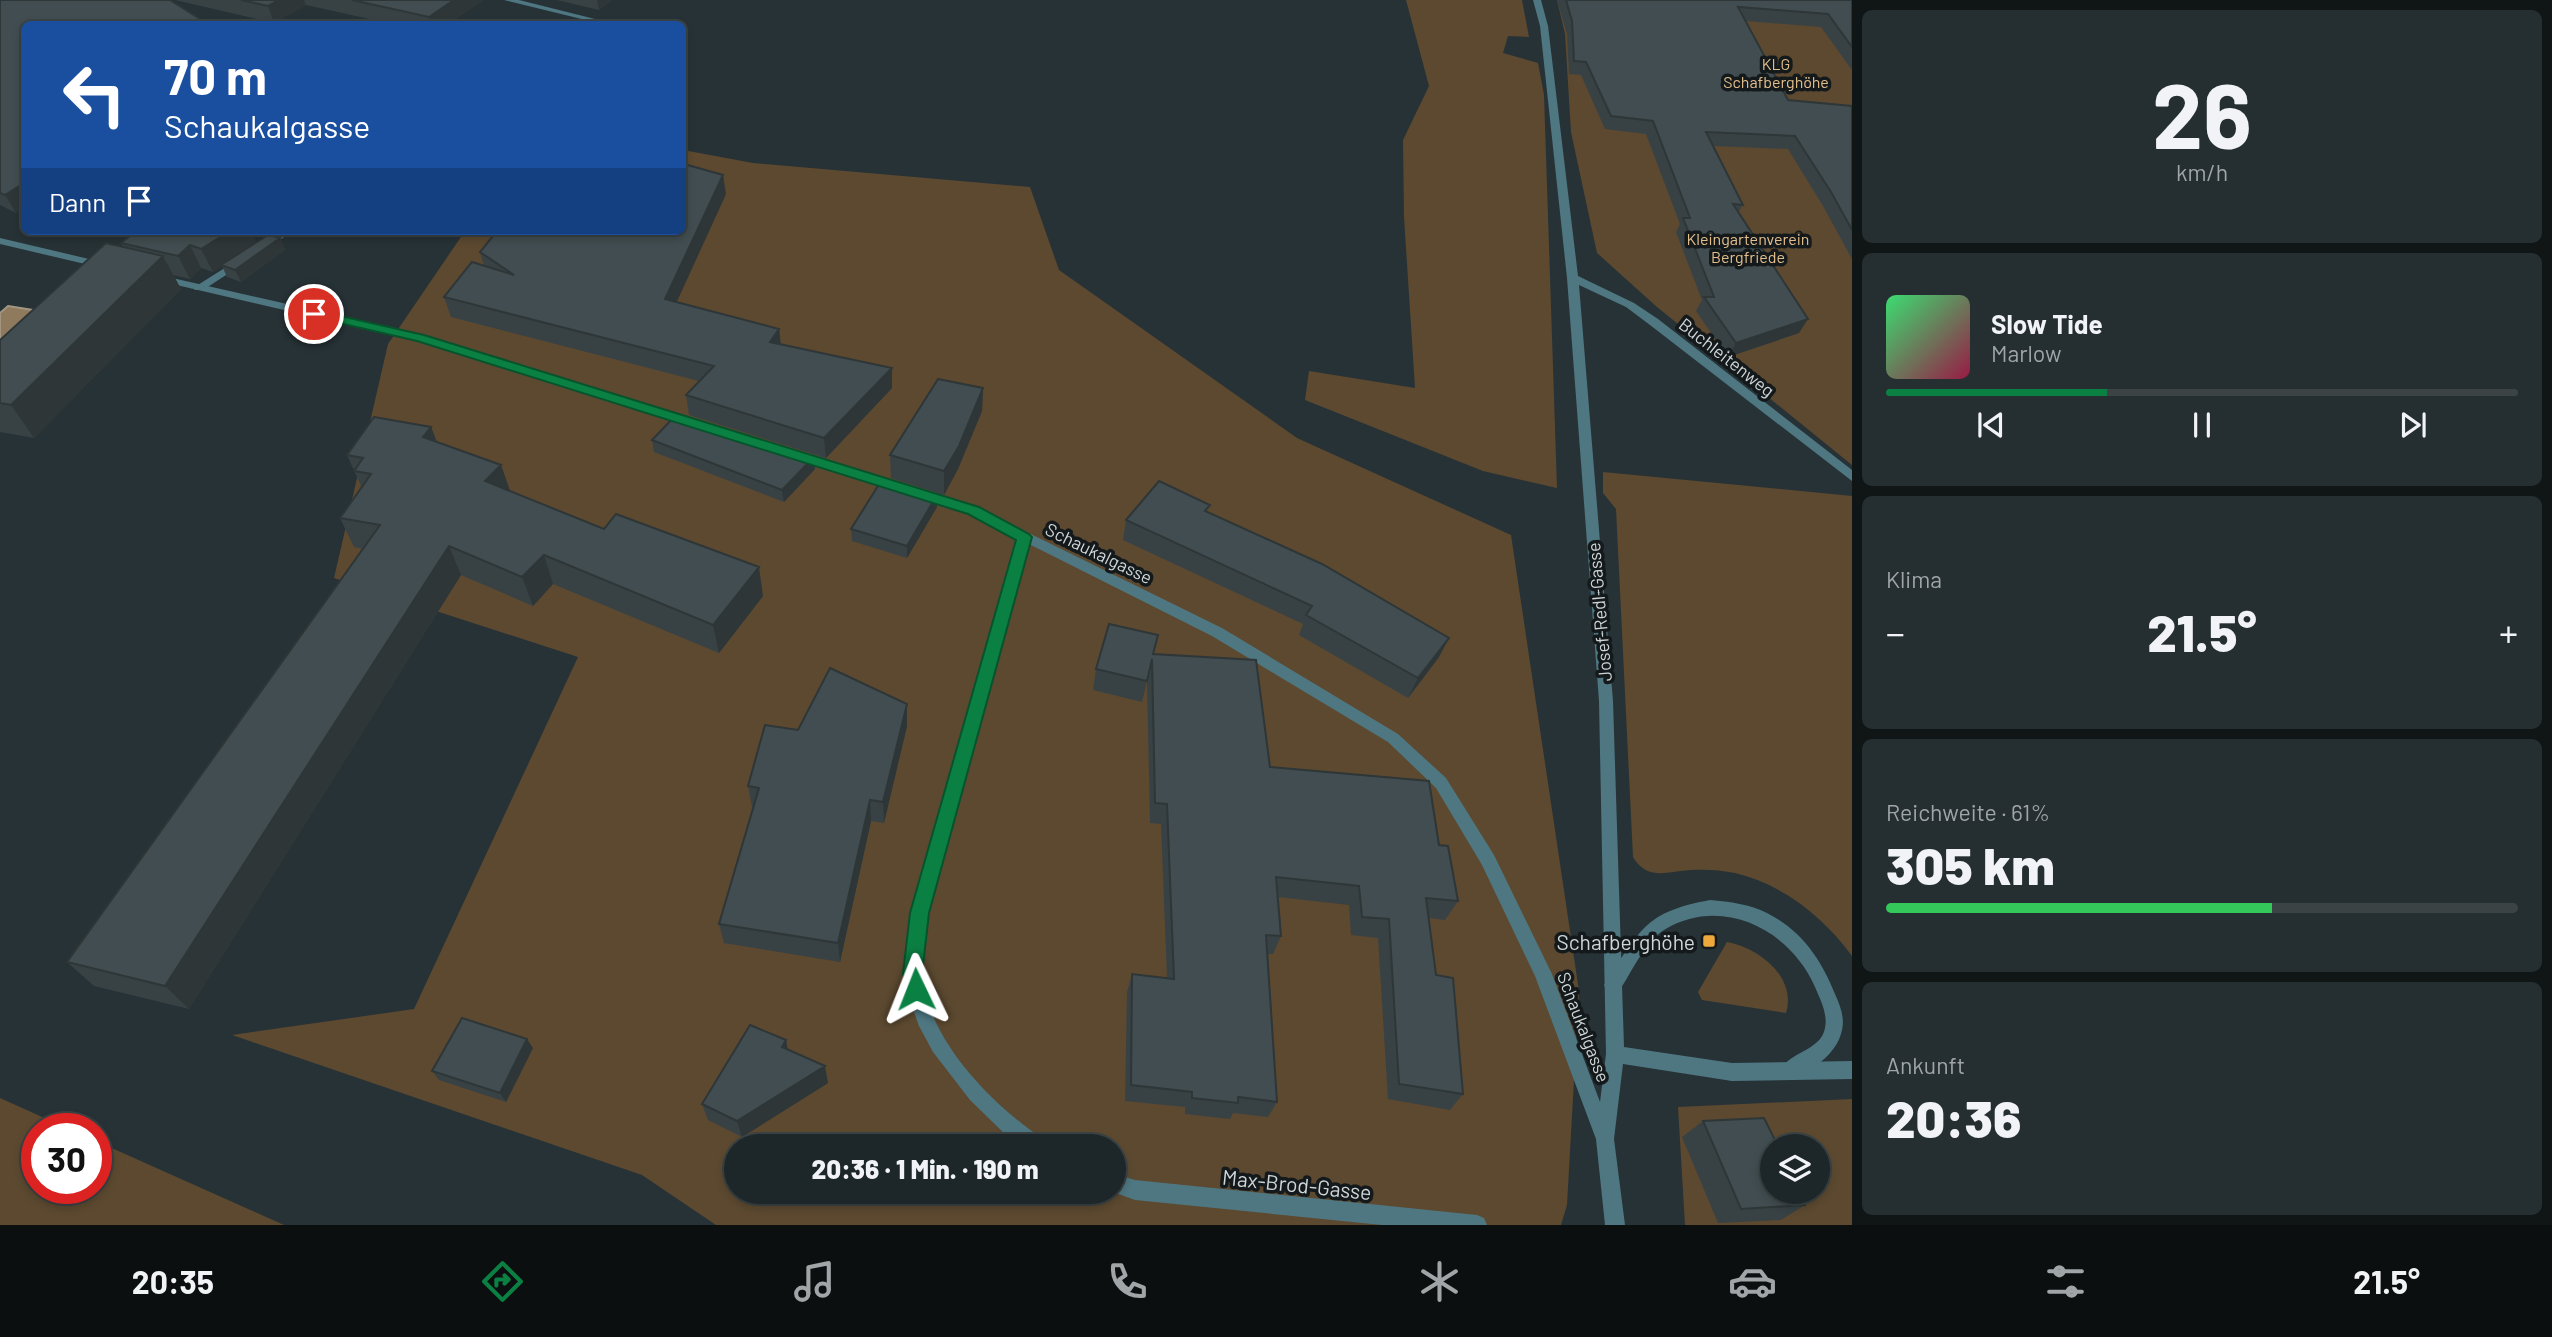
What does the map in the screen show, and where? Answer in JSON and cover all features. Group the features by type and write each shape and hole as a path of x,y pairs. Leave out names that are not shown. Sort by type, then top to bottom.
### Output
{"street":[{"path":"508,0 598,21"},
{"name":"Josef-Redl-Gasse","path":"1537,0 1547,52 1573,278 1606,701 1615,1054 1605,1139 1615,1225"},
{"path":"199,288 282,235"},
{"path":"0,241 109,267"},
{"path":"148,276 420,338 710,428"},
{"name":"Buchleitenweg","path":"1573,278 1630,305 1654,322 1852,477"},
{"name":"Schaukalgasse","path":"776,449 973,511 1217,632 1393,738 1441,783 1488,860 1544,974 1605,1139"},
{"path":"1016,1134 976,1097 943,1051 920,1004 913,974 920,913 1024,537"},
{"path":"1613,985 1656,926 1690,911 1708,906 1750,913 1783,929 1809,957 1824,983 1836,1018 1831,1037 1819,1052 1788,1072"},
{"path":"1615,1054 1732,1072 1852,1070"},
{"name":"Max-Brod-Gasse","path":"1126,1187 1135,1190 1476,1225"}],"green space":[{"path":"1406,0 1522,0 1529,37 1508,36 1503,53 1538,63 1544,95 1557,488 1483,471 1305,400 1309,371 1415,388 1404,217 1403,140 1429,86"},
{"name":"Kleingartenverein Bergfriede","path":"1557,0 1852,0 1852,465 1657,307 1597,253 1571,132 1565,34"},
{"path":"686,151 753,163 1030,187 1059,270 1297,438 1511,535 1579,991 1567,1205 1561,1225 716,1225 642,1175 232,1035 414,1009 578,657 334,578 388,344 462,235 686,235"},
{"path":"1603,472 1852,496 1852,956 1829,928 1801,904 1769,885 1719,870 1652,872 1645,870 1633,857 1616,509 1603,493"},
{"path":"1727,942 1751,951 1773,966 1786,988 1786,1013 1702,1000 1698,992"},
{"path":"0,1098 33,1113 21,1113 21,1204 112,1204 112,1148 284,1225 0,1225"},
{"path":"1852,1099 1852,1225 1685,1225 1678,1107"}],"shaded area":[{"path":"8,306 39,311 0,348 0,313"}],"building":[{"path":"0,0 170,0 203,21 21,21 21,185 5,195 0,193"},
{"path":"241,0 279,0 268,6"},
{"path":"352,0 454,0 429,17"},
{"name":"KLG Schafberghöhe","path":"1566,0 1852,0 1852,47 1828,14 1738,7 1788,100 1852,106 1852,230 1795,136 1706,132 1743,205 1733,204 1808,319 1736,343 1704,297 1714,297 1683,218 1690,218 1653,121 1611,116 1586,62 1574,61 1572,21"},
{"path":"686,165 723,175 665,299 779,329 770,342 892,368 824,438 686,395 714,366 444,297 472,262 514,275 480,252 494,235 686,235"},
{"path":"131,235 224,235 201,249 190,245 178,256 121,243"},
{"path":"268,235 280,238 235,270 221,265"},
{"path":"106,243 163,256 11,405 0,403 0,340"},
{"path":"938,379 983,388 959,446 944,471 890,455"},
{"path":"677,414 814,457 782,490 652,440"},
{"path":"374,417 431,427 423,437 501,465 485,481 604,529 616,514 759,567 713,625 544,555 522,577 449,546 165,986 67,962 380,525 340,518 371,474 354,471 363,458 347,455"},
{"path":"883,478 937,495 907,546 851,529"},
{"path":"1159,481 1210,505 1205,511 1322,564 1449,638 1418,678 1306,615 1312,606 1126,520"},
{"path":"1109,624 1158,635 1153,654 1256,660 1270,767 1429,781 1439,845 1448,846 1458,901 1426,898 1436,975 1453,978 1463,1094 1399,1084 1389,919 1362,917 1359,886 1276,877 1281,936 1266,935 1277,1102 1238,1097 1238,1103 1192,1098 1192,1092 1131,1085 1132,974 1174,979 1167,804 1155,803 1152,659 1147,681 1096,669"},
{"path":"830,668 907,704 883,802 870,800 838,943 719,924 759,788 748,786 765,725 798,730"},
{"path":"462,1018 527,1039 500,1093 432,1071"},
{"path":"750,1025 786,1040 782,1047 825,1066 737,1121 702,1104"},
{"path":"1764,1118 1772,1134 1760,1134 1760,1204 1805,1205 1741,1209 1703,1121"}],"place":[{"name":"Schafberghöhe","path":"1709,941"}],"route":[{"path":"314,314 420,338 973,511 1024,537 920,913 913,974 916,989"}]}
